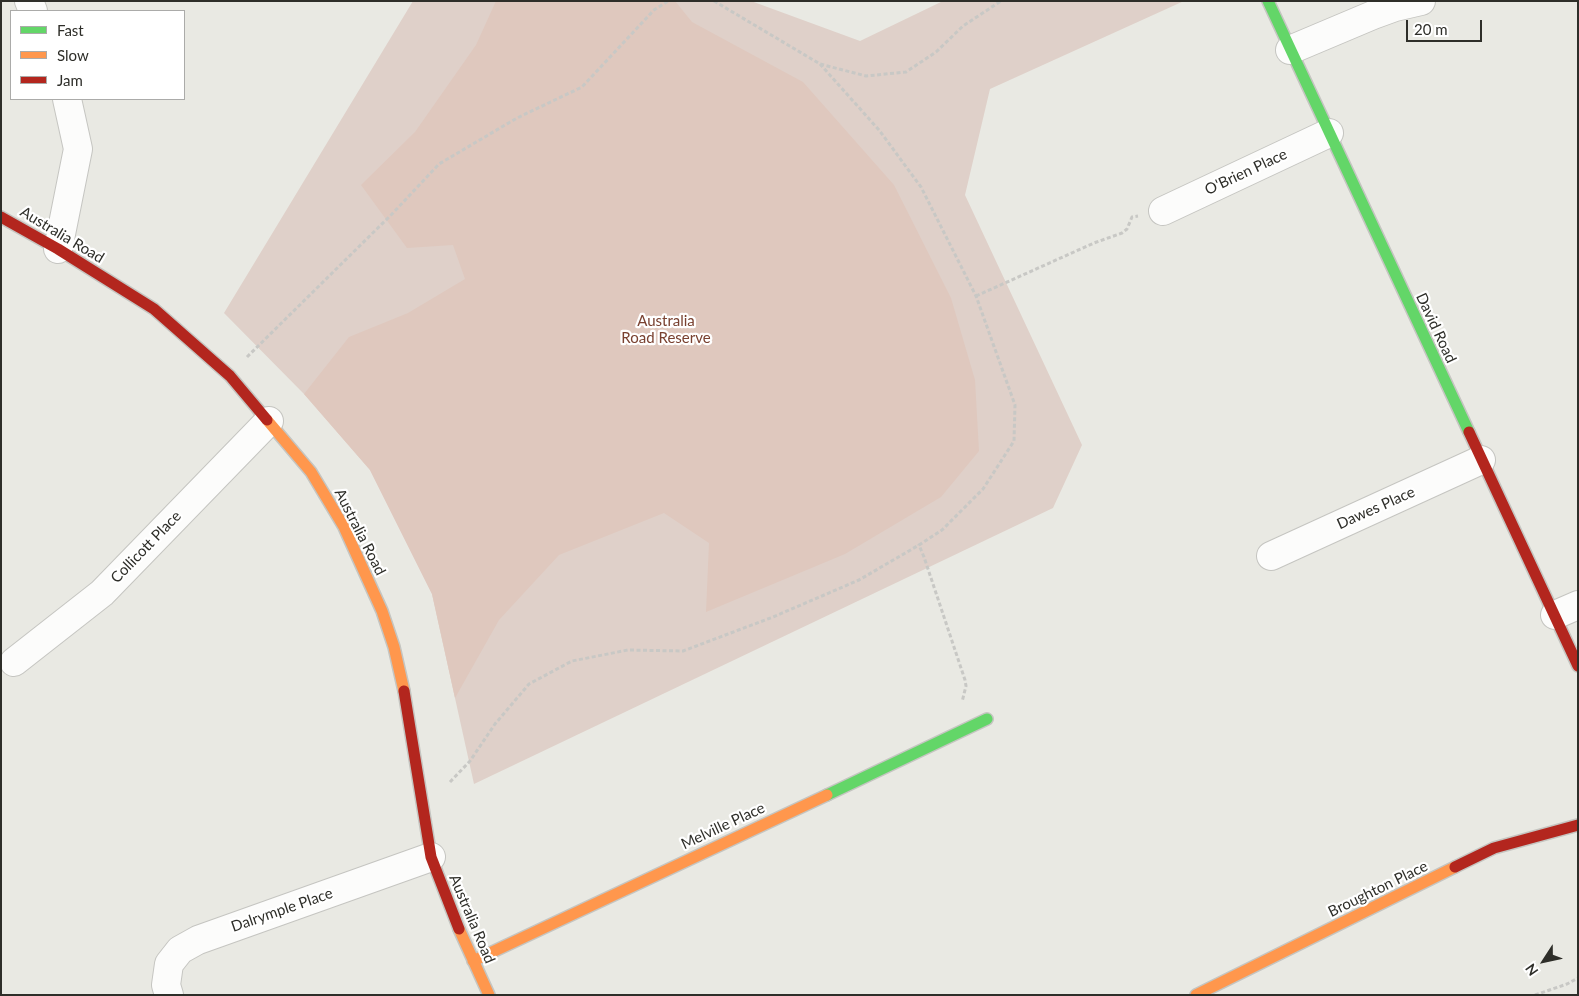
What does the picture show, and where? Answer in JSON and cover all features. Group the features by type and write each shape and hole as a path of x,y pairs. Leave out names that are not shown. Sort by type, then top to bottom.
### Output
{"street":[{"name":"David Road","path":"1268,1 1481,460 1566,610 1578,666"},
{"path":"1290,50 1395,7 1421,1"},
{"path":"58,249 78,149 67,100"},
{"name":"O'Brien Place","path":"1163,211 1328,132"},
{"name":"Australia Road","path":"5,223 58,249 154,309 230,376 311,472 344,527 382,611 394,648 407,705 431,857 450,909 488,995"},
{"name":"Collicott Place","path":"14,662 102,593 269,421"},
{"name":"Dawes Place","path":"1271,556 1481,460"},
{"name":"Melville Place","path":"473,961 987,719"},
{"name":"Broughton Place","path":"1196,995 1494,848 1578,825"},
{"name":"Dalrymple Place","path":"169,995 166,985 169,964 180,950 198,940 431,857"}],"path":[{"path":"230,376 392,214 439,164 518,118 582,87 654,10 668,1"},
{"path":"714,1 820,64 866,76 906,72 936,52 963,26 1001,1"},
{"path":"450,782 470,761 495,724 529,684 572,661 628,650 682,651 773,617 858,580 942,530 983,489 1014,441 1015,405 976,296 921,187 880,130 820,64"},
{"path":"976,296 1094,243 1122,233 1132,217 1163,211"},
{"path":"919,545 965,680 966,686 962,701 968,728"},
{"path":"1535,995 1567,984 1578,978"}],"green space":[{"name":"Australia Road Reserve","path":"413,1 751,1 860,41 943,1 1184,1 990,89 965,195 1082,445 1053,508 474,784 432,594 370,470 304,394 224,313"},
{"name":"Australia Road Reserve","path":"496,1 675,1 692,22 803,82 894,185 951,298 975,380 979,451 941,497 845,554 706,612 709,543 664,513 559,555 499,620 455,698 432,594 370,470 304,394 349,337 408,313 465,279 453,245 407,248 361,185 415,132 476,45"}],"traffic: fast":[{"path":"1268,1 1469,432"},
{"path":"827,795 987,719"}],"traffic: slow":[{"path":"267,420 311,472 344,527 382,611 394,647 404,691"},
{"path":"473,961 827,795"},
{"path":"1196,995 1455,867"},
{"path":"459,929 489,995"}],"traffic: jam":[{"path":"1,217 58,249 154,309 230,376 267,420"},
{"path":"1469,432 1578,666"},
{"path":"404,691 431,857 459,929"},
{"path":"1455,867 1494,848 1578,825"}]}
